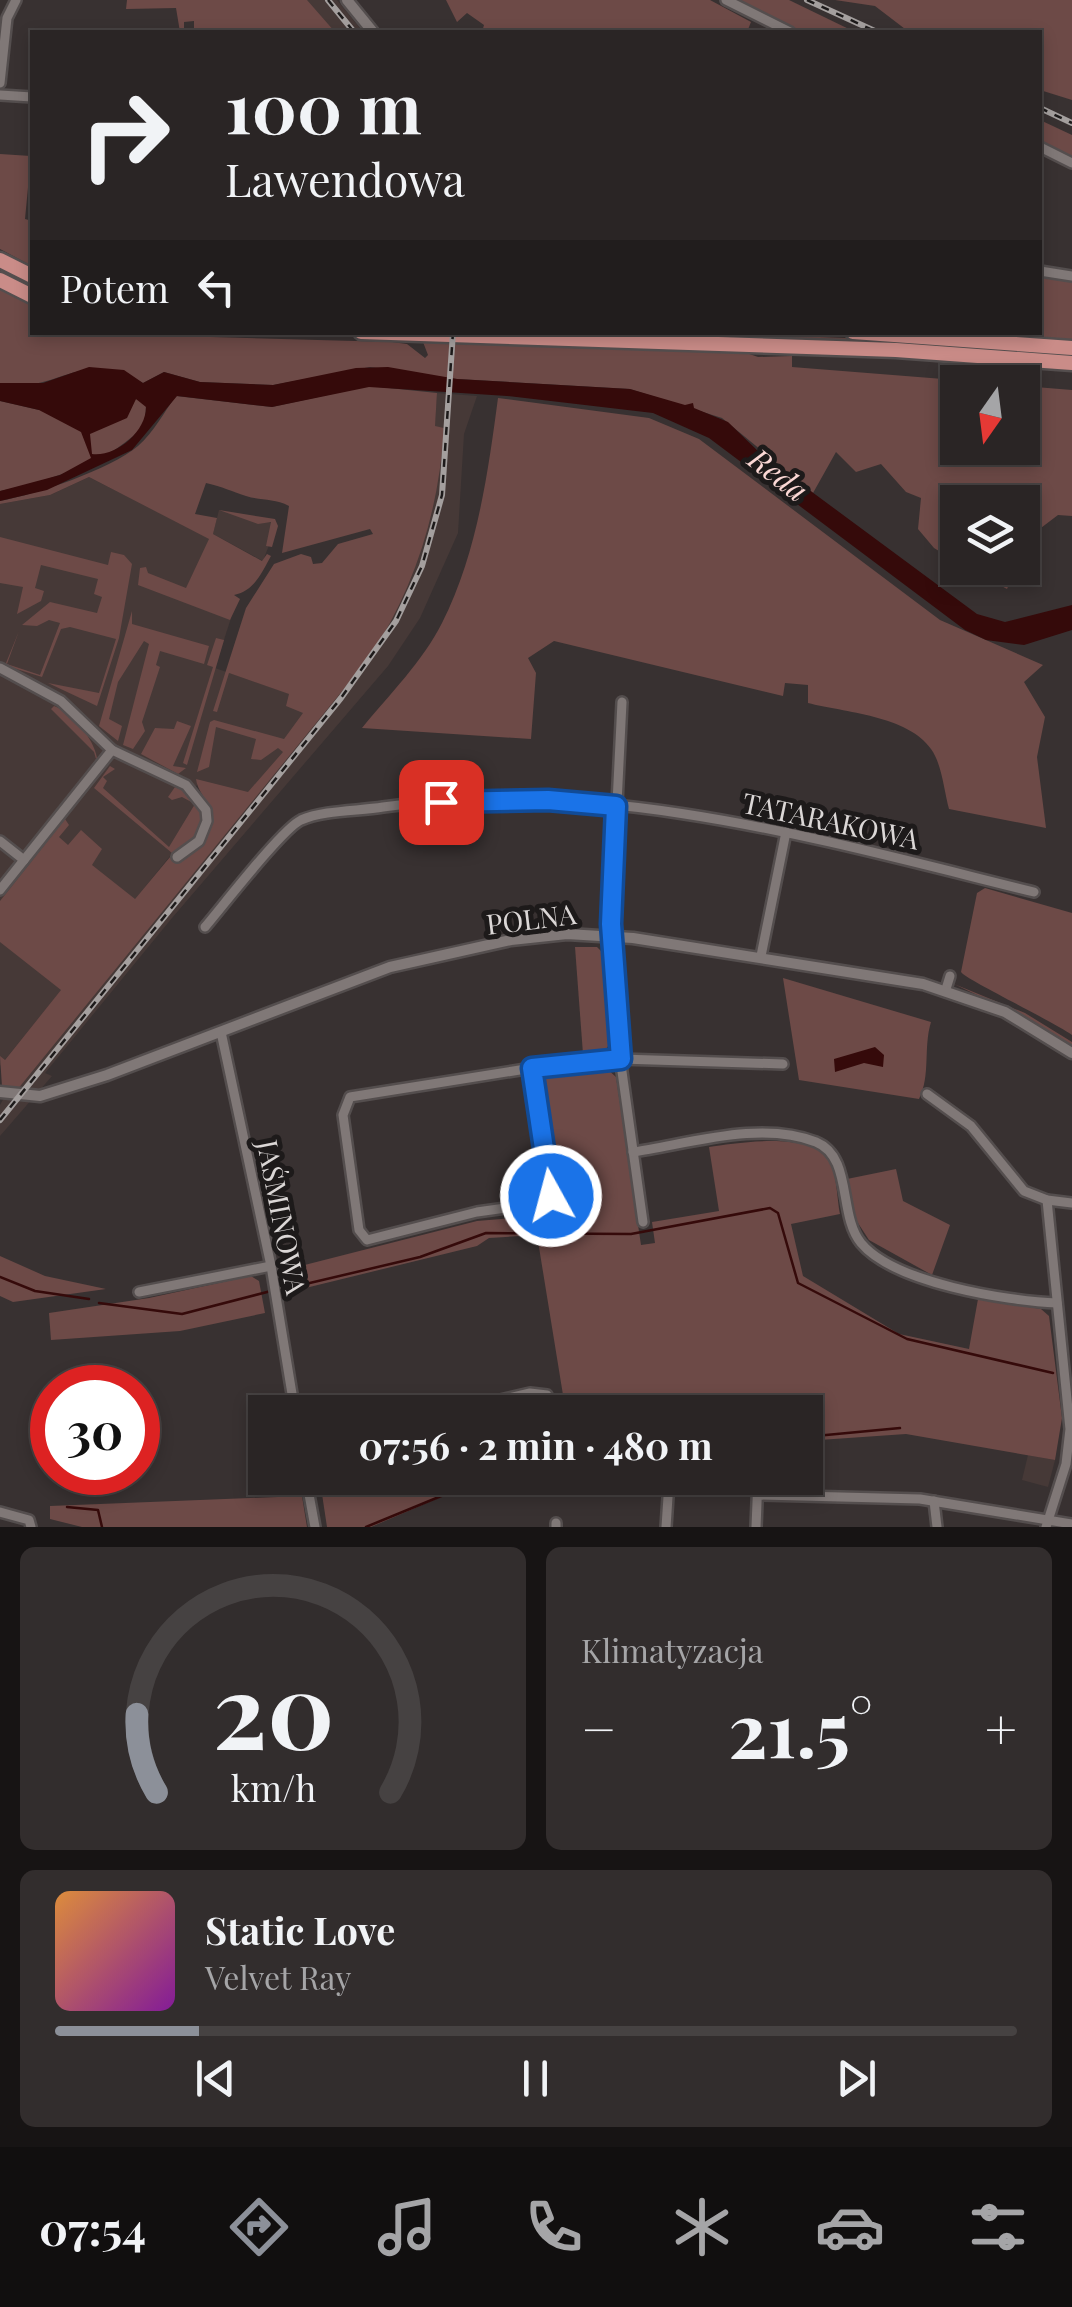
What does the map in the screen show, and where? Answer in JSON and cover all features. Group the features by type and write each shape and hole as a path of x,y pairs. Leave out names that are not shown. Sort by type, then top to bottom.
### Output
{"main road":[{"path":"0,260 30,275"},
{"path":"0,280 30,295"},
{"path":"528,335 896,350 1072,363"},
{"path":"894,335 1072,348"}],"street":[{"path":"0,84 7,18 16,0"},
{"path":"347,0 372,30"},
{"path":"726,0 786,30"},
{"path":"0,94 30,97"},
{"path":"1042,148 1072,162"},
{"path":"1042,271 1072,276"},
{"path":"0,668 62,701 112,750 186,784 206,810 207,821 199,841 178,857"},
{"path":"622,702 612,935 621,1059 643,1222"},
{"path":"0,890 112,750"},
{"name":"TATARAKOWA","path":"205,927 298,821 418,803 518,800 616,806 786,832 1034,892"},
{"path":"762,956 786,832"},
{"path":"0,841 24,860"},
{"name":"POLNA","path":"0,1092 46,1094 390,967 531,936 612,935 762,956 946,990 1012,1016 1072,1053"},
{"path":"946,990 950,976"},
{"name":"JAŚMINOWA","path":"221,1032 271,1266 292,1395"},
{"path":"532,1068 551,1190 548,1202 477,1212 367,1240 360,1230 342,1115 350,1097 532,1068 621,1059 783,1064"},
{"path":"927,1094 971,1126 1024,1191 1047,1200 1072,1202"},
{"path":"633,1152 765,1132 818,1142 836,1158 849,1222 863,1246 921,1279 1057,1303"},
{"path":"1047,1200 1069,1390 1068,1450 1047,1524"},
{"path":"139,1292 271,1266"},
{"path":"1058,1314 1072,1316"},
{"path":"522,1395 546,1395"},
{"path":"309,1495 315,1527"},
{"path":"756,1527 758,1495 934,1501 1047,1524 1072,1524"},
{"path":"666,1527 668,1497"},
{"path":"934,1501 937,1527"},
{"path":"0,1512 29,1520 31,1527"}],"shaded area":[{"path":"127,0 307,0 333,30 194,30 194,21 184,22 184,30 180,30 176,8 126,9"},
{"path":"299,0 337,0 361,30 321,30"},
{"path":"446,0 710,0 751,22 748,30 483,30 484,25 467,13 457,22"},
{"path":"734,0 789,0 851,30 793,30"},
{"path":"835,0 1072,0 1072,100 1042,91 1042,30 906,30 875,6"},
{"path":"1042,121 1072,135 1072,161 1042,146"},
{"path":"0,154 30,156 25,219 30,220 30,265 0,249"},
{"path":"1042,273 1072,278 1072,341 995,335 1042,335"},
{"path":"0,288 30,304 30,335 392,342 407,344 425,358 428,355 423,342 741,351 758,357 792,356 792,367 940,379 940,465 1040,465 1040,387 1072,390 1072,516 1058,515 1040,529 1040,485 940,485 940,552 918,529 921,498 906,492 881,464 856,472 836,452 813,493 722,418 630,389 457,379 370,367 273,385 200,382 164,372 143,383 120,373 84,370 21,385 0,383"},
{"path":"674,337 872,339 1072,353 1072,358"},
{"path":"369,386 437,393 435,426 444,428 430,520 411,577 385,632 369,658 17,1090 2,1087 0,1056 5,1060 61,990 0,942 0,901 65,819 69,825 59,837 68,845 81,830 102,849 92,865 135,899 170,857 177,861 190,851 204,832 208,817 196,779 248,792 283,752 278,748 261,760 251,759 256,739 216,727 209,767 197,772 210,722 284,739 303,713 286,706 289,694 229,673 217,712 213,711 246,608 274,564 301,554 311,557 313,564 322,563 338,544 373,534 370,529 282,553 289,506 206,483 195,514 217,518 213,534 262,561 267,554 271,556 252,586 234,595 240,599 230,620 138,585 140,568 146,567 148,573 186,588 209,539 89,477 50,495 0,501 72,480 125,455 149,435 176,396 272,407"},
{"path":"437,393 477,396 464,434 458,533 420,618 388,666 172,918 45,1073 52,1076 0,1136 0,1105 14,1080 248,801 199,782 195,788 200,819 0,1066 0,504 50,495 89,477 210,539 181,600 231,618 215,668 322,705 431,479"},
{"path":"498,398 649,418 699,439 940,620 1043,665 1024,682 1045,717 1037,757 1046,828 949,809 938,762 921,738 892,722 808,703 808,685 785,683 783,696 554,641 528,658 536,673 531,739 362,728 425,651 454,597 479,513"},
{"path":"138,399 146,405 145,423 117,448 58,476 0,491 0,401 39,410"},
{"path":"219,510 277,524 263,561 213,534"},
{"path":"219,510 275,519 278,526 272,547 266,546 271,522 258,524"},
{"path":"0,537 108,565 111,552 124,555 132,564 119,638 97,706 48,683 99,693 116,639 70,627 61,629 42,677 7,666 6,663 19,631 7,664 40,675 60,623 49,620 37,626 22,625 50,602 97,613 102,597 94,594 98,579 41,565 35,588 44,591 41,601 17,614 23,587 0,583"},
{"path":"132,611 132,624 209,646 204,664 160,651 156,665 160,667 142,722 145,731 133,749 123,745 149,644 144,641 118,682 109,719 122,726 118,741 99,726"},
{"path":"227,630 187,765 183,763 213,667 207,665 216,638 224,640"},
{"path":"54,706 82,728 92,743 97,758 54,816 96,759 94,752 51,709"},
{"path":"177,721 191,726 173,766 186,768 178,774 141,754 155,728 174,729"},
{"path":"110,766 115,769 103,777 107,781 103,788 169,847 195,804 182,797 168,797 175,787 194,799 206,818 192,847 172,853 94,788"},
{"path":"985,888 1072,913 1072,1035 961,972 977,893"},
{"path":"575,947 597,947 606,956 611,1042 604,1052 583,1054"},
{"path":"783,978 931,1022 925,1080 919,1099 799,1080"},
{"path":"954,984 1025,1013 1072,1042 1072,1048 1023,1017"},
{"path":"606,1068 616,1077 641,1245 655,1243 652,1222 719,1211 709,1147 791,1142 820,1151 829,1160 840,1214 791,1224 803,1276 899,1334 969,1349 978,1299 1041,1309 1049,1316 1062,1418 1055,1460 906,1434 823,1440 823,1395 563,1395 537,1235 489,1238 477,1246 281,1294 275,1265 280,1277 285,1270 477,1221 562,1214 543,1081 548,1074"},
{"path":"896,1169 903,1201 950,1225 932,1275 869,1240 856,1220 847,1179"},
{"path":"0,1256 45,1276 106,1289 13,1302 0,1296"},
{"path":"251,1276 259,1281 265,1313 180,1331 51,1340 49,1313 149,1298"},
{"path":"1028,1455 1055,1460 1048,1487 1022,1480"},
{"path":"322,1495 445,1495 371,1527 327,1527"},
{"path":"302,1496 307,1527 82,1527 50,1519 50,1506"}],"water":[{"name":"Reda","path":"89,367 124,370 143,383 164,372 200,382 273,385 356,368 388,367 457,379 630,389 685,405 693,403 694,408 728,422 762,455 977,614 1005,622 1072,605 1072,630 1024,645 986,640 965,630 709,438 653,413 507,396 369,387 272,407 177,396 132,450 47,490 0,501 0,491 60,475 91,458 81,432 39,410 0,401 0,383 43,383","holes":["136,399 146,407 141,425 128,441 111,451 92,454 90,434 127,418"]},
{"path":"875,1047 884,1055 883,1067 864,1063 835,1072 834,1059"}],"waterway":[{"path":"280,1290 420,1257 486,1233 631,1234 770,1208 778,1213 798,1283 907,1339 1053,1373"},
{"path":"0,1277 35,1291 89,1299"},
{"path":"99,1303 182,1314 271,1291"},
{"path":"823,1435 900,1428"},
{"path":"366,1527 444,1495"},
{"path":"67,1507 98,1510 102,1527"}],"railway":[{"path":"328,0 352,30"},
{"path":"807,0 873,30"},
{"path":"1042,109 1072,123"},
{"path":"0,1120 341,698 396,621 422,566 442,495 453,335"}],"route":[{"path":"441,802 548,800 616,806 611,924 621,1059 532,1068 551,1196"}]}
